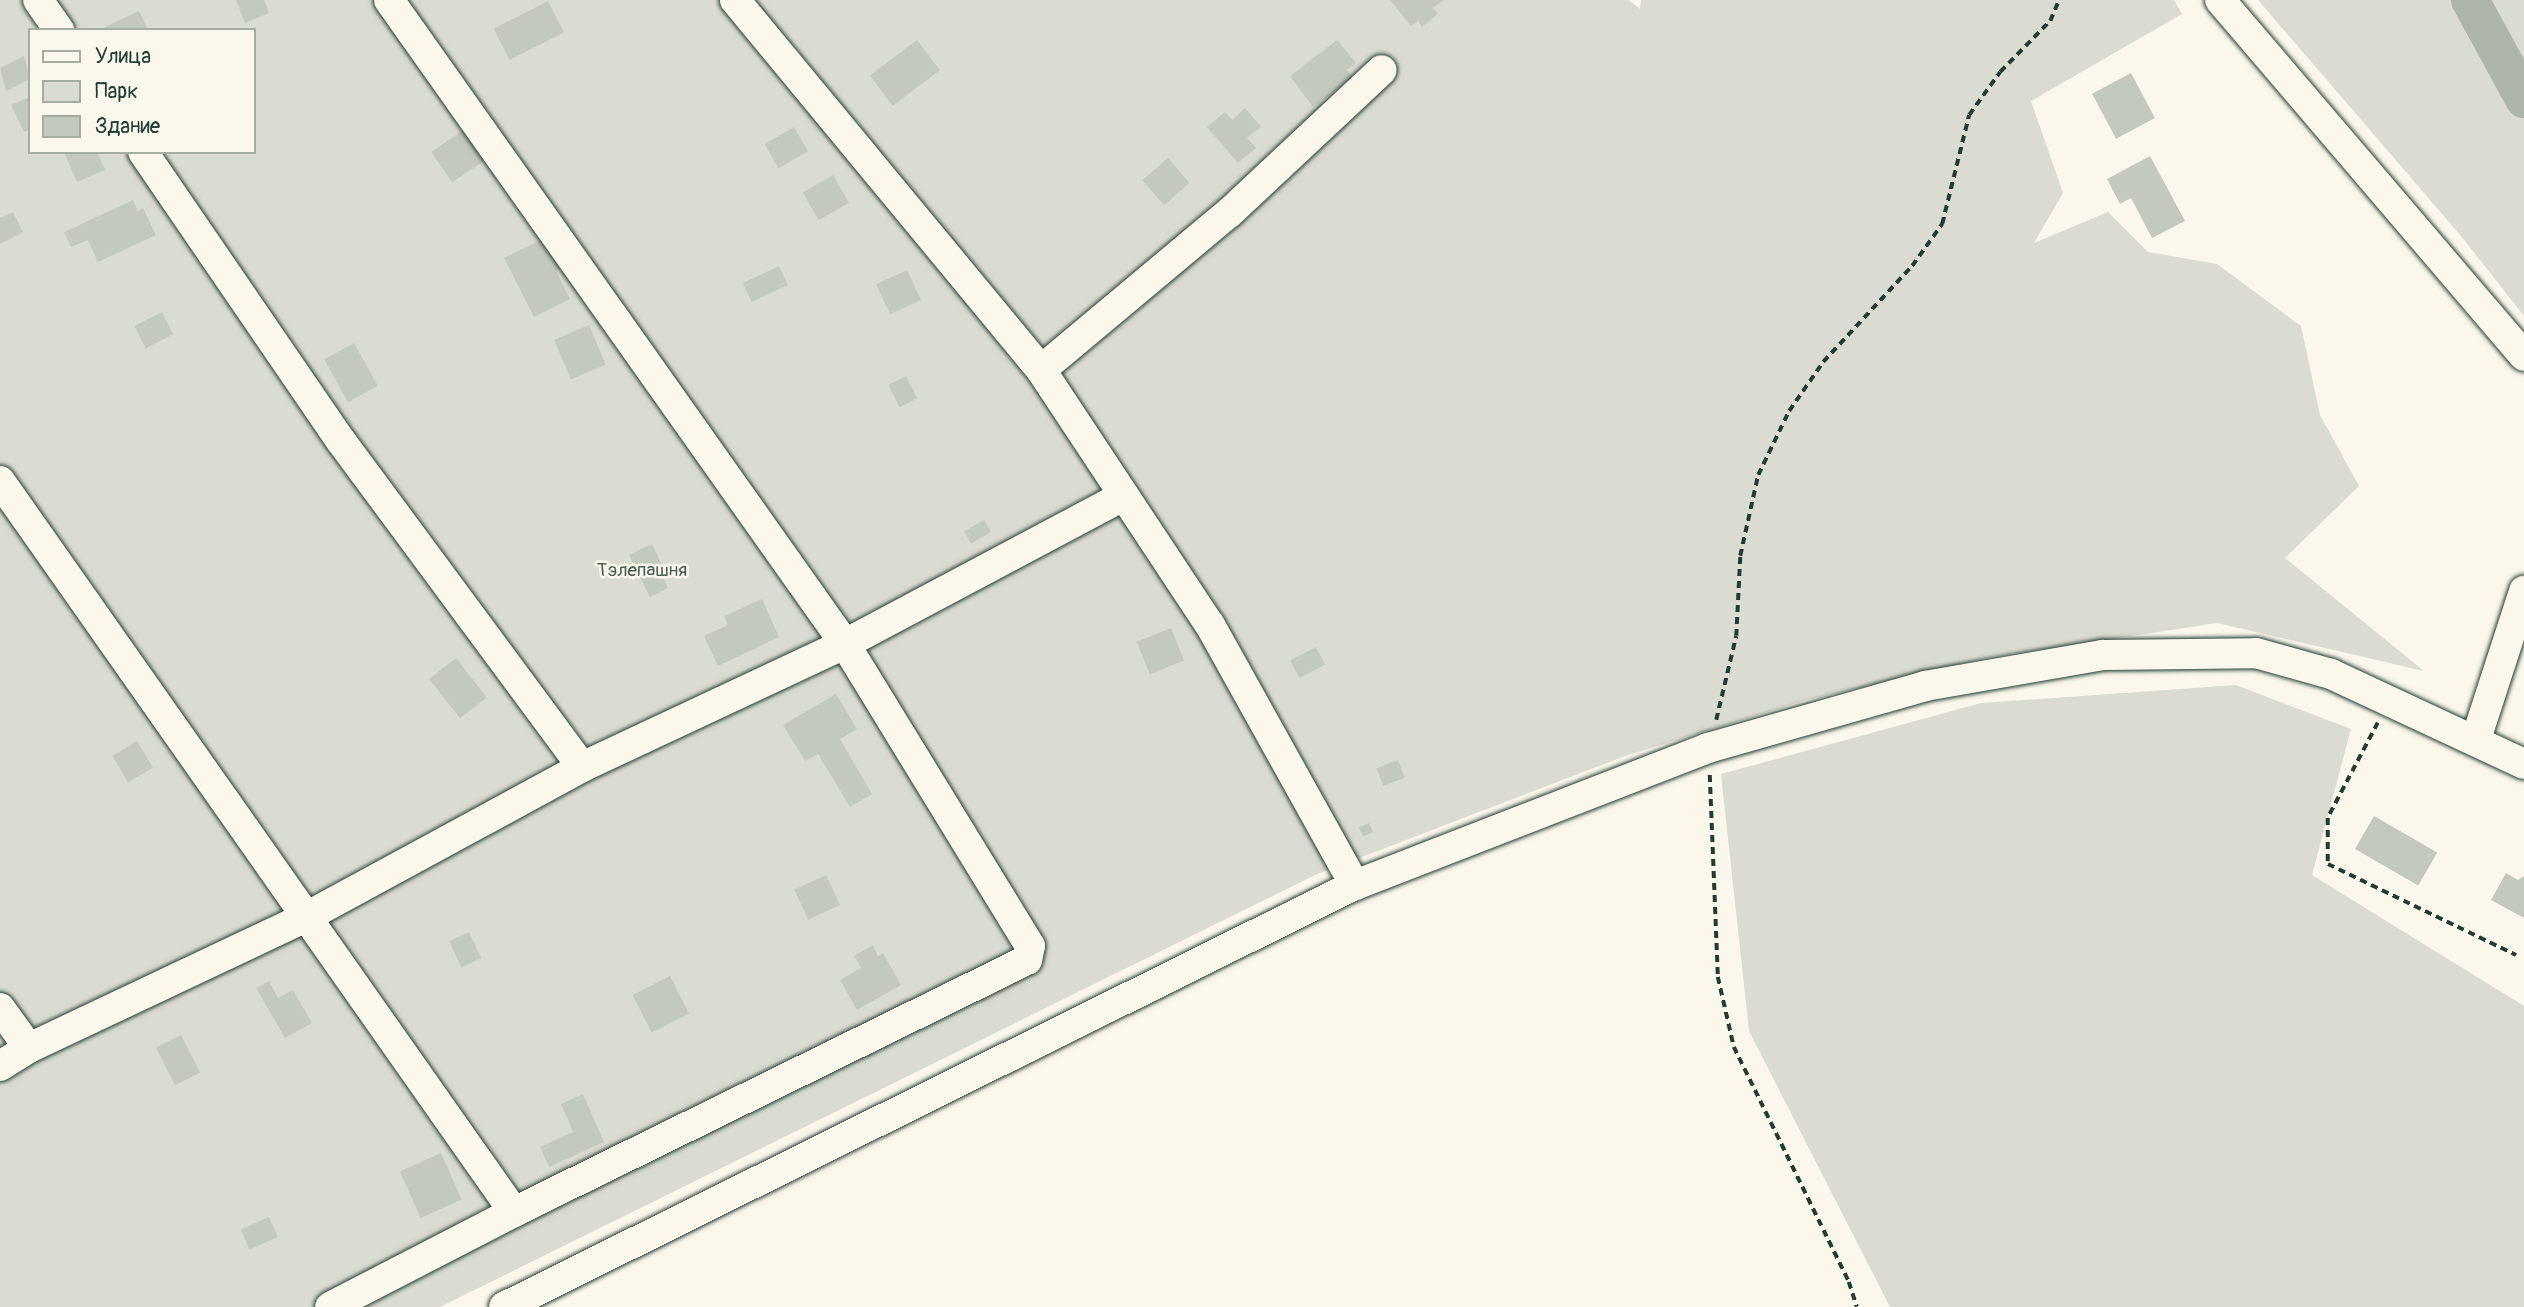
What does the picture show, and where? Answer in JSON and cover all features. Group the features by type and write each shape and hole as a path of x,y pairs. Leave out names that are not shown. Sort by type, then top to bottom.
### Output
{"street":[{"path":"38,0 58,28"},
{"path":"330,1307 514,1212 1027,960 1030,946 845,644 389,0"},
{"path":"735,0 1041,370 1122,497 1210,625 1355,885"},
{"path":"2220,0 2524,355"},
{"path":"1041,370 1229,213 1381,70"},
{"path":"144,154 341,441 582,766"},
{"path":"0,481 514,1212"},
{"path":"0,1066 29,1048 308,916 582,766 845,644 1122,497"},
{"path":"2476,739 2524,591"},
{"path":"504,1307 1355,885 1709,748 1926,686 2103,654 2256,653 2330,674 2476,739 2524,764"},
{"path":"0,1008 29,1048"}],"path":[{"path":"1857,1307 1849,1282 1734,1047 1718,977 1709,748 1736,636 1740,556 1758,475 1789,411 1823,362 1912,266 1942,224 1969,114 2000,72 2050,21 2059,0"},
{"path":"2390,701 2328,817 2328,864 2516,956"}],"green space":[{"name":"Тэлепашня","path":"0,0 1629,0 1640,9 1641,0 2174,0 2182,14 2031,101 2063,193 2034,243 2108,212 2148,252 2217,264 2301,326 2320,415 2359,486 2285,558 2424,671 2217,623 1985,658 1803,701 1625,756 1315,875 440,1307 0,1307"},
{"path":"2258,0 2524,0 2524,316 2461,236"},
{"path":"2236,685 2351,729 2312,875 2524,1006 2524,1307 1890,1307 1749,1031 1721,774 1981,703"}],"building":[{"path":"236,0 264,0 269,13 245,23"},
{"path":"1390,0 1444,0 1433,8 1438,14 1422,27 1418,21 1411,26"},
{"path":"548,1 564,32 510,60 494,29"},
{"path":"139,11 147,28 106,28"},
{"path":"917,40 940,70 893,106 870,76"},
{"path":"1337,40 1356,63 1347,70 1353,77 1313,107 1290,76"},
{"path":"24,56 28,80 6,91 0,68"},
{"path":"2131,73 2155,118 2116,139 2092,94"},
{"path":"28,98 28,130 24,132 11,105"},
{"path":"1245,108 1261,127 1247,138 1256,148 1238,163 1207,127 1225,112 1232,120"},
{"path":"471,125 492,156 452,183 431,152"},
{"path":"794,127 808,151 779,168 765,144"},
{"path":"65,154 98,154 105,170 77,182"},
{"path":"2150,156 2185,221 2152,238 2131,198 2120,204 2107,179"},
{"path":"1168,158 1190,183 1164,205 1142,180"},
{"path":"833,175 849,203 819,220 803,192"},
{"path":"133,200 138,211 143,208 156,235 98,262 88,240 71,247 64,232"},
{"path":"13,212 23,232 0,244 0,218"},
{"path":"549,236 565,267 556,271 570,299 534,317 504,258"},
{"path":"779,266 788,285 752,302 743,283"},
{"path":"907,270 921,300 890,314 876,284"},
{"path":"162,312 173,334 146,348 134,326"},
{"path":"589,325 606,365 571,379 554,340"},
{"path":"354,343 378,386 348,402 324,359"},
{"path":"906,376 917,398 900,407 888,385"},
{"path":"984,520 991,532 971,544 964,532"},
{"path":"652,544 666,573 662,575 668,588 650,597 629,555"},
{"path":"762,599 779,637 718,666 704,636 728,625 724,616"},
{"path":"1171,628 1184,660 1150,674 1137,642"},
{"path":"1316,647 1325,665 1299,678 1290,660"},
{"path":"456,658 487,697 460,718 429,679"},
{"path":"836,694 857,729 840,739 872,794 850,807 818,754 805,761 783,725"},
{"path":"137,741 153,768 128,783 112,756"},
{"path":"1398,760 1405,778 1383,786 1377,768"},
{"path":"2374,816 2437,852 2418,885 2355,849"},
{"path":"1369,823 1373,832 1363,837 1359,827"},
{"path":"2506,873 2518,880 2524,876 2524,918 2491,900"},
{"path":"826,875 840,905 808,920 794,890"},
{"path":"469,932 481,958 461,968 449,941"},
{"path":"873,945 878,956 883,953 901,985 857,1010 840,980 861,968 854,956"},
{"path":"670,976 689,1013 652,1032 633,995"},
{"path":"269,981 278,998 293,990 312,1023 285,1038 256,988"},
{"path":"181,1035 200,1072 175,1085 156,1048"},
{"path":"583,1094 604,1142 549,1167 540,1147 573,1132 561,1104"},
{"path":"441,1153 462,1200 421,1218 400,1171"},
{"path":"269,1217 278,1237 250,1250 241,1230"}],"waterway":[{"path":"2470,0 2524,99"}]}
